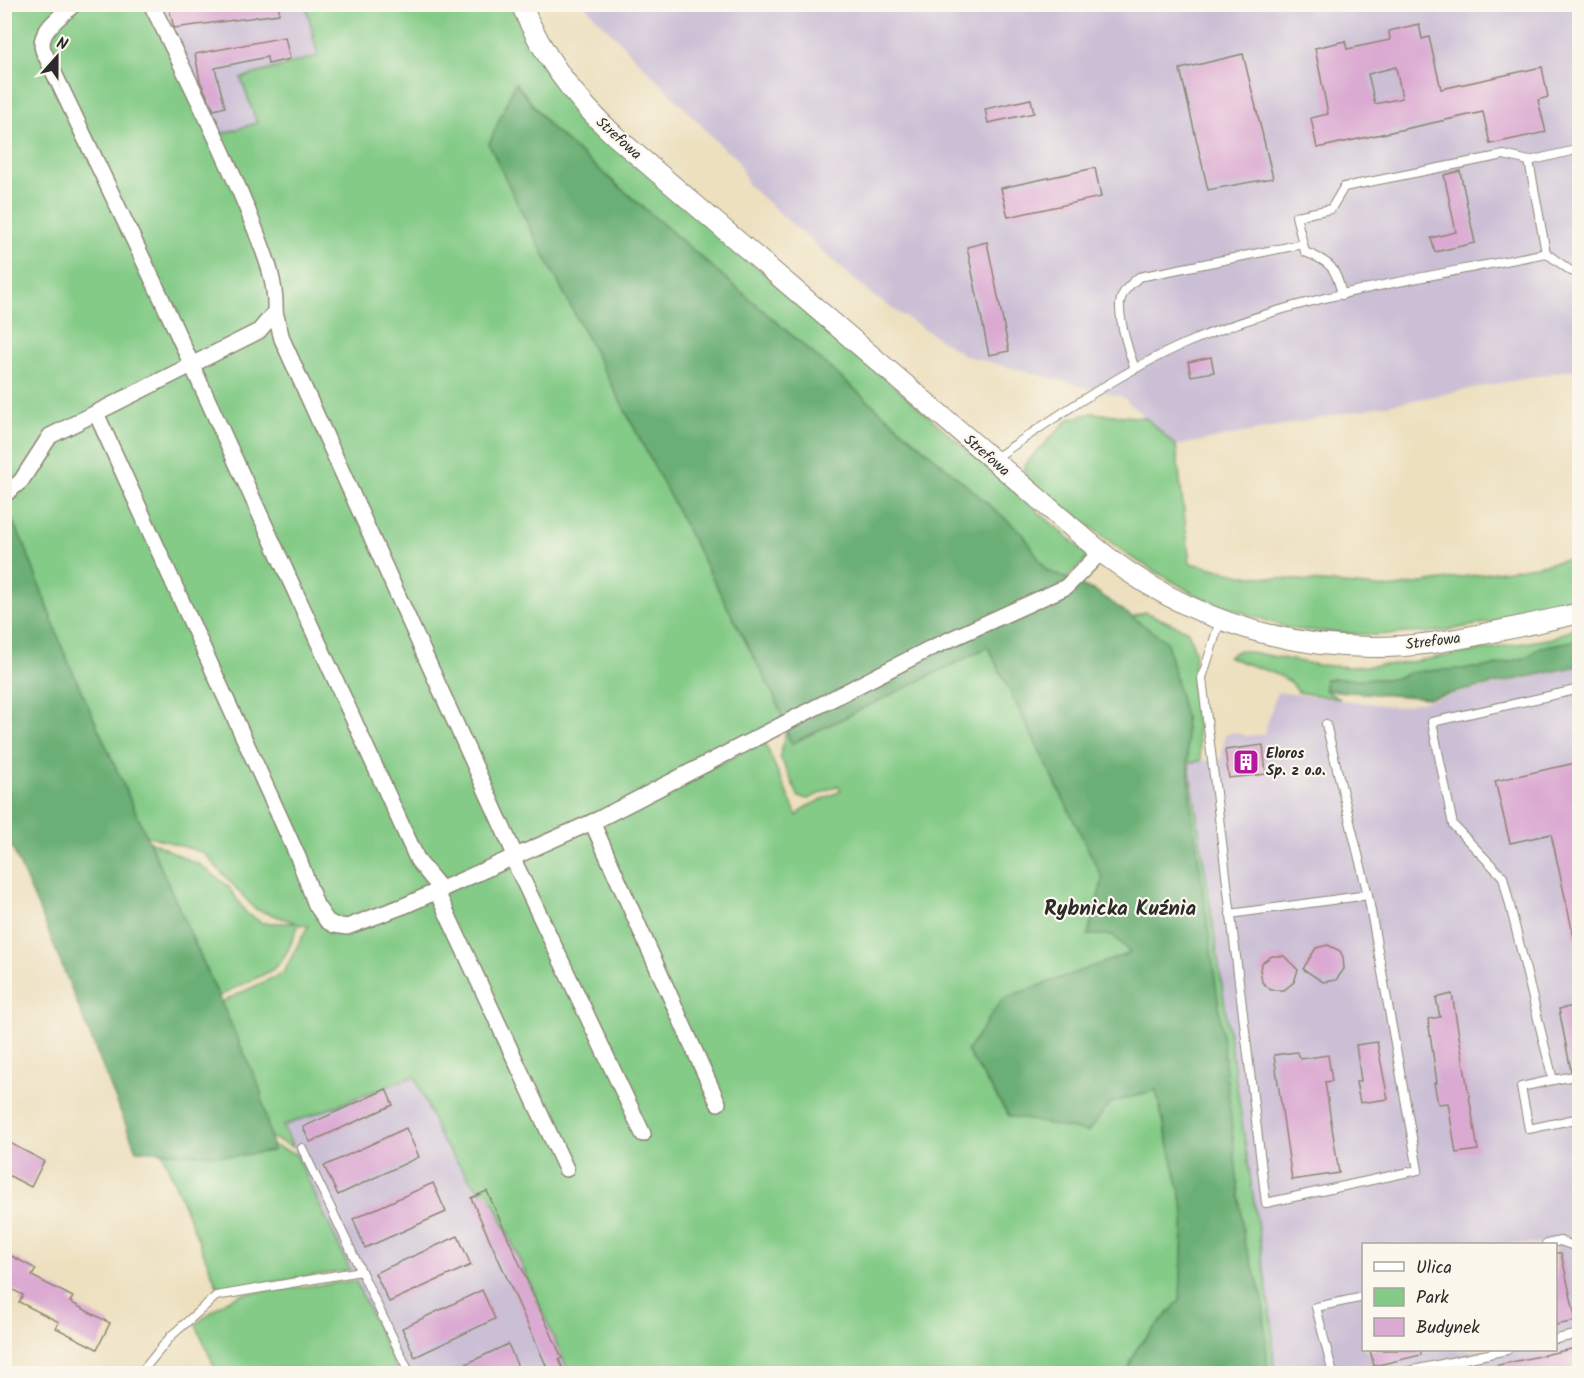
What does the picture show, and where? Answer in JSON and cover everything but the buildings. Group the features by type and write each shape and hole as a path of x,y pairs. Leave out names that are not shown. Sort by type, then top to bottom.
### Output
{"street":[{"path":"74,4 49,27 41,46 192,366 418,861 439,890 566,1169"},
{"path":"151,4 223,148 266,257 272,277 274,312 282,339 515,858 643,1134"},
{"name":"Strefowa","path":"521,4 550,61 576,96 605,127 1101,552 1154,590 1220,621 1294,641 1335,646 1382,647 1457,639 1580,613"},
{"path":"4,495 21,481 50,436 259,331 274,312"},
{"path":"96,413 298,857 316,906 327,921 340,927 353,925 406,905 592,822 929,649 1066,587 1081,575 1101,552"},
{"path":"592,822 718,1103"}],"lane":[{"path":"1342,295 1338,273 1323,259 1305,252 1296,216 1331,209 1344,187 1504,155 1528,161 1580,149"},
{"path":"1528,161 1546,254 1571,271 1580,273"},
{"path":"1136,369 1129,353 1120,303 1126,288 1139,277 1303,244"},
{"path":"993,460 1136,369 1189,342 1264,316 1342,295 1546,254"},
{"path":"1220,621 1202,678 1266,1203 1418,1170 1368,895 1326,724"},
{"path":"1553,1080 1503,877 1453,825 1432,722 1580,689"},
{"path":"1230,914 1368,895"},
{"path":"1580,1075 1521,1087 1529,1129 1580,1118"},
{"path":"302,1148 410,1374"},
{"path":"1553,1243 1560,1241 1580,1248"},
{"path":"140,1374 171,1336 216,1296 361,1271"},
{"path":"1334,1374 1316,1307 1362,1298"},
{"path":"1557,1339 1580,1334"},
{"path":"1395,1374 1502,1351"}],"shaded area":[{"path":"156,5 306,5 318,56 241,78 257,123 221,134"},
{"path":"584,5 1579,5 1579,368 1176,446 1123,397 966,356 873,296 748,185 737,158 725,150"},
{"path":"1579,667 1579,1373 1274,1373 1272,1324 1189,762 1221,759 1225,735 1234,732 1247,736 1264,734 1277,692 1398,707"},
{"path":"415,1076 441,1140 472,1182 495,1204 569,1373 398,1373 283,1126"}],"green space":[{"path":"4,5 156,5 221,134 257,123 241,78 318,56 306,5 511,5 548,74 579,112 1089,556 1066,579 1046,570 1023,534 552,129 516,83 489,144 519,207 776,700 784,723 671,775 678,789 682,783 764,741 797,816 806,807 841,791 838,785 808,799 799,797 780,757 786,730 791,744 988,647 1103,879 1088,935 1113,935 1131,953 1002,999 967,1051 1009,1116 1088,1132 1110,1103 1156,1090 1184,1210 1180,1300 1138,1347 1126,1373 569,1373 495,1204 472,1182 441,1140 415,1076 283,1126 293,1147 270,1137 260,1089 221,1002 283,973 308,926 299,924 286,954 273,969 219,997 149,841 200,865 228,886 246,913 262,923 297,923 255,909 204,853 146,835 63,650 25,546 5,506"},
{"path":"515,83 552,129 1023,534 1046,570 1097,592 1167,642 1185,717 1191,806 1219,1006 1244,1241 1263,1299 1268,1373 1126,1373 1138,1347 1180,1300 1184,1210 1156,1090 1110,1103 1088,1132 1009,1116 967,1051 1002,999 1130,953 1113,935 1088,935 1103,879 988,647 791,744 776,700 519,207 489,144"},
{"path":"1093,413 1146,418 1176,446 1190,563 1242,575 1389,588 1536,566 1579,557 1579,606 1443,631 1374,635 1291,629 1201,598 1129,556 1025,477 1025,464 1069,419"},
{"path":"4,506 25,546 63,650 260,1089 273,1151 234,1156 136,1150 45,923 5,831"},
{"path":"1145,612 1188,631 1195,651 1193,691 1201,761 1189,763 1272,1324 1274,1373 1268,1373 1263,1299 1244,1241 1191,806 1185,717 1132,617"},
{"path":"1579,625 1579,640 1541,647 1527,657 1490,667 1412,672 1393,679 1325,679 1325,690 1340,699 1298,692 1286,679 1228,656 1240,650 1317,665 1349,667 1399,664 1553,638"},
{"path":"1579,640 1579,666 1430,698 1325,690 1325,679 1393,679 1412,672 1490,667 1527,657 1541,647"},
{"path":"272,1145 296,1154 350,1270 243,1287 218,1288 162,1152 196,1154 273,1150"},
{"path":"356,1282 398,1373 217,1373 196,1324 226,1301 242,1294"}],"place":[{"name":"Eloros Sp. z o.o.","path":"1246,762"}],"district":[{"name":"Rybnicka Kuźnia","path":"1120,908"}]}
